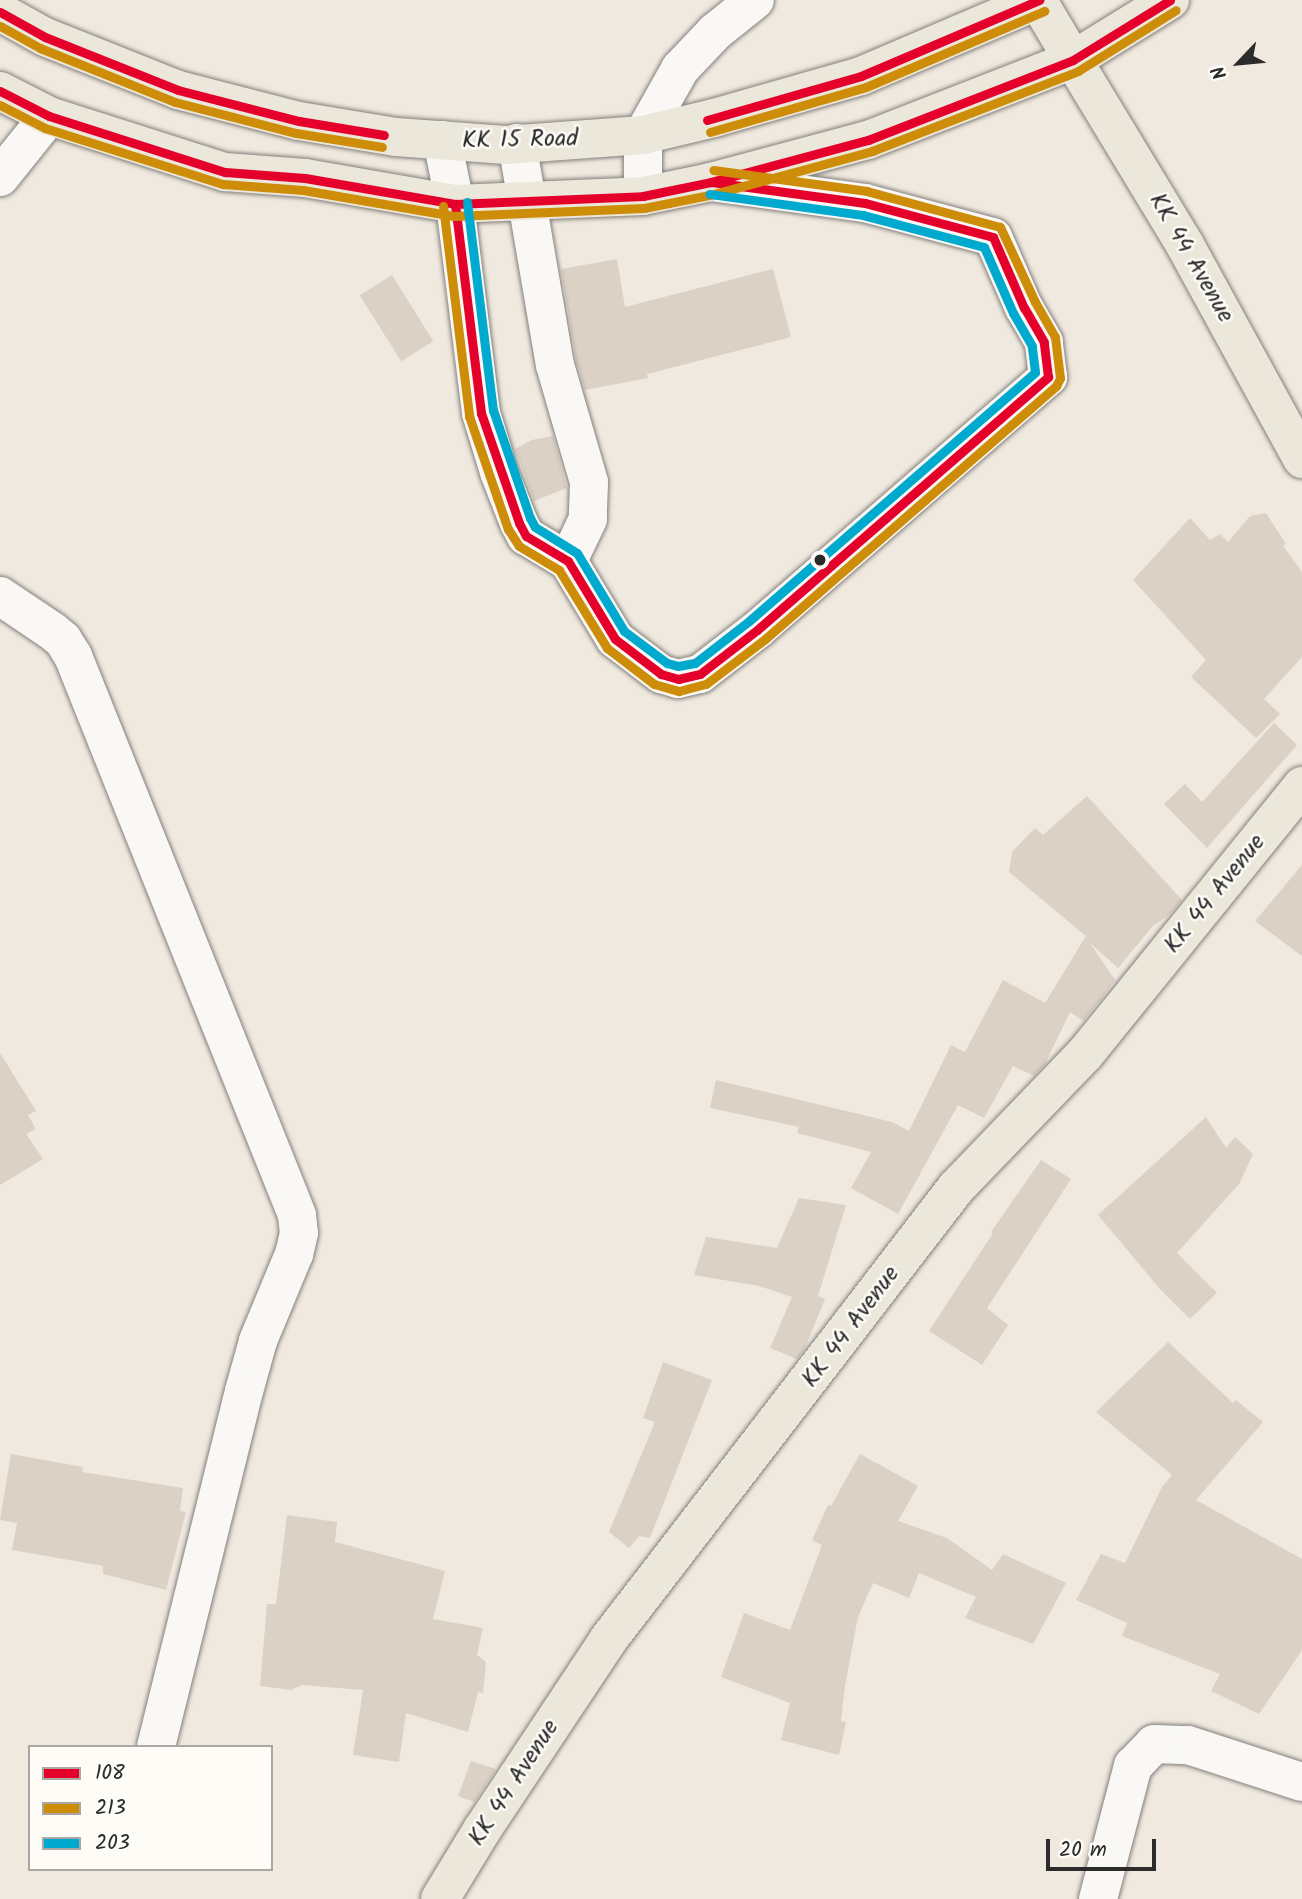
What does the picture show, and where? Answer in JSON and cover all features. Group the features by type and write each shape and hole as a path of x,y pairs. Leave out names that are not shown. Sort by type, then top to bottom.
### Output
{"main road":[{"name":"KK 15 Road","path":"0,12 45,37 178,90 299,121 396,137 517,144 643,135 861,76 1039,0"},
{"name":"KK 44 Avenue","path":"1039,0 1185,245 1302,459"},
{"path":"0,91 49,116 225,172 305,178 455,204 643,196 711,182 868,140 1073,60 1170,0"},
{"name":"KK 44 Avenue","path":"440,1899 482,1830 608,1640 956,1188 1086,1054 1302,786"}],"street":[{"path":"643,196 643,135 680,69 715,32 755,0"},
{"path":"0,177 49,116"},
{"path":"442,140 455,204 481,413 499,472 526,537 568,561 615,639 660,674 678,679 700,674 757,630 1048,377 1044,342 1024,307 993,237 865,202 711,182"},
{"path":"517,144 555,365 589,482 588,519 568,561"},
{"path":"0,596 63,640 73,656 297,1214 299,1233 294,1254 258,1341 156,1745"},
{"path":"1098,1899 1133,1766 1154,1744 1188,1745 1302,1782"}],"building":[{"path":"617,259 625,307 773,269 791,337 647,374 648,378 585,390 576,360 561,269"},
{"path":"392,275 433,341 401,361 360,295"},
{"path":"553,436 567,488 534,501 515,449 532,440"},
{"path":"1266,513 1286,544 1283,546 1302,572 1302,657 1264,699 1280,714 1256,738 1191,677 1206,660 1133,580 1190,518 1210,540 1220,534 1228,542 1250,516"},
{"path":"1274,723 1297,745 1207,848 1164,804 1185,784 1202,802"},
{"path":"1087,796 1182,900 1171,913 1152,927 1118,968 1090,943 1115,980 1083,1021 1070,1012 1045,1064 1034,1076 1013,1066 984,1118 958,1105 898,1214 851,1188 871,1152 797,1133 799,1127 710,1108 716,1080 892,1122 909,1131 951,1045 965,1052 1003,980 1045,1003 1086,936 1009,872 1012,852 1035,828 1043,835"},
{"path":"1302,865 1302,956 1255,921"},
{"path":"0,1053 36,1111 28,1115 36,1129 26,1134 43,1159 0,1185"},
{"path":"1206,1117 1226,1148 1235,1137 1253,1154 1239,1184 1177,1253 1217,1293 1190,1319 1159,1288 1098,1215"},
{"path":"1041,1160 1071,1179 987,1308 1008,1325 982,1365 929,1331 993,1233 991,1232"},
{"path":"799,1198 846,1205 818,1296 825,1299 804,1350 797,1359 770,1348 792,1297 759,1286 694,1275 706,1237 777,1248"},
{"path":"1168,1342 1233,1403 1236,1400 1263,1422 1196,1500 1302,1559 1302,1650 1259,1714 1211,1691 1220,1674 1122,1636 1127,1623 1076,1600 1101,1554 1125,1563 1162,1487 1172,1475 1096,1412"},
{"path":"663,1362 712,1380 650,1538 639,1536 629,1548 609,1532 655,1422 643,1418"},
{"path":"11,1454 83,1467 82,1472 183,1488 180,1511 186,1512 166,1590 103,1574 103,1566 12,1550 17,1523 0,1520"},
{"path":"860,1454 918,1486 898,1521 947,1538 992,1570 1003,1554 1066,1583 1033,1644 965,1618 976,1597 919,1573 909,1598 873,1583 858,1617 845,1686 841,1721 846,1722 839,1755 781,1740 790,1703 721,1677 744,1613 790,1630 822,1545 812,1540 828,1505 831,1506"},
{"path":"287,1515 337,1522 335,1542 445,1571 433,1619 483,1628 477,1655 486,1662 483,1693 478,1692 468,1732 406,1713 399,1762 353,1755 363,1690 302,1685 291,1690 260,1686 267,1604 276,1604"},
{"path":"471,1761 496,1769 474,1802 458,1796"}],"transit line":[{"name":"108","path":"707,120 861,76 1039,0"},
{"name":"108","path":"0,91 49,116 225,172 305,178 455,204 643,196 711,182 868,140 1073,60 1170,0"},
{"name":"213","path":"0,105 45,128 223,184 303,190 454,216 644,208 714,194 872,151 1078,71 1176,10"},
{"name":"213","path":"710,132 866,87 1044,11"},
{"name":"108","path":"0,12 45,37 178,90 299,121 384,135"},
{"name":"213","path":"0,26 40,48 175,102 296,133 382,147"},
{"name":"213","path":"443,206 469,416 508,529 519,546 559,570 607,648 654,684 679,691 706,684 765,639 1056,386 1060,378 1055,337 1035,302 1000,227 867,191 713,170"},
{"name":"108","path":"455,204 481,413 519,523 526,536 568,561 615,639 661,674 678,679 700,674 757,630 1048,377 1044,342 1024,308 993,237 865,203 711,182"},
{"name":"203","path":"467,202 493,410 530,518 535,527 577,553 624,631 667,663 678,666 695,663 749,621 1035,372 1032,346 1013,313 984,247 863,215 709,194"}]}
